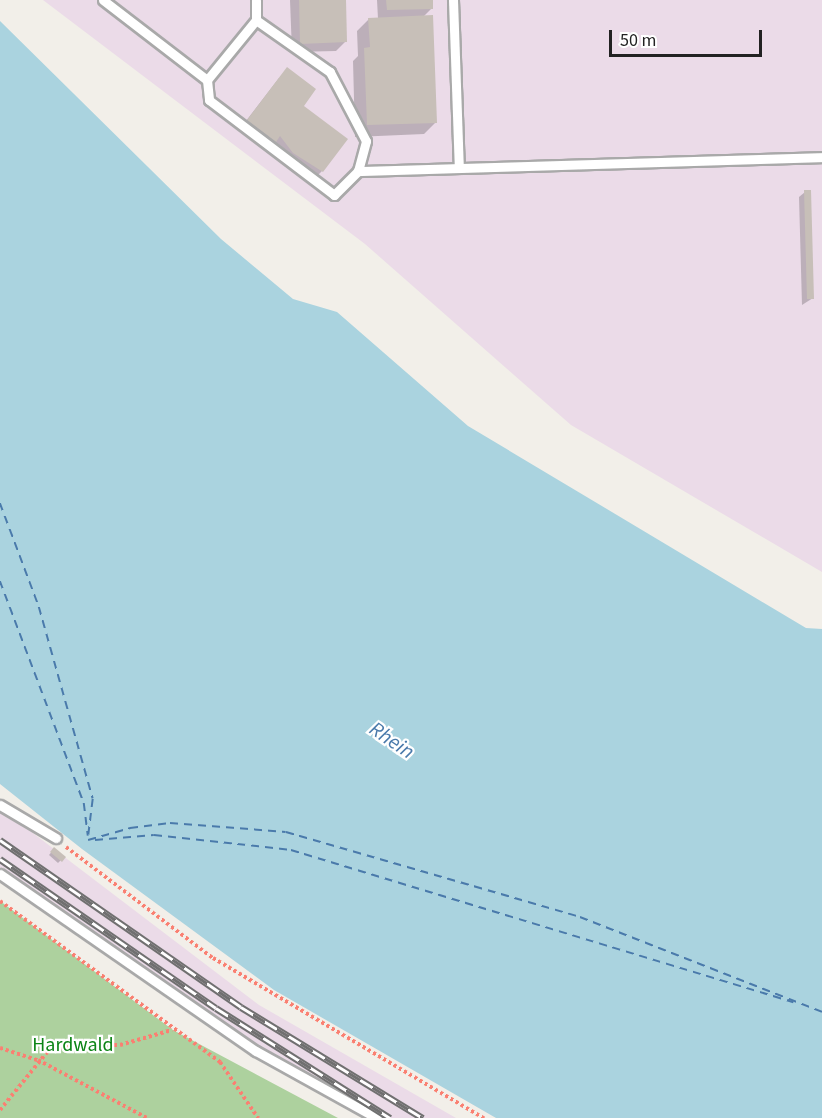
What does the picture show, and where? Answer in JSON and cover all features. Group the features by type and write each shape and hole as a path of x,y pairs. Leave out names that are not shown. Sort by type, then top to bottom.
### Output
{"lane":[{"path":"103,0 207,80"},
{"path":"256,0 256,20 207,80 208,100 334,195 358,171 366,141 330,72 256,20"},
{"path":"453,0 459,168"},
{"path":"358,171 822,157"},
{"path":"0,805 56,838"},
{"path":"0,874 256,1051 377,1118"}],"path":[{"path":"56,838 213,958 483,1118"},
{"path":"0,901 173,1030 220,1062 258,1118"},
{"path":"0,1110 38,1060 49,1050 72,1045 120,1045 173,1030"},
{"path":"0,1048 38,1060 147,1118"}],"shaded area":[{"path":"43,0 822,0 822,572 571,425 365,244"},
{"path":"0,808 259,1005 456,1118 377,1118 256,1051 0,874"}],"green space":[{"name":"Hardwald","path":"0,901 173,1030 338,1118 0,1118"}],"water":[{"name":"Rhein","path":"0,21 221,239 293,299 337,312 468,426 806,628 822,629 822,1118 496,1118 274,990 82,849 0,784"}],"building":[{"path":"299,0 346,0 347,42 300,44"},
{"path":"386,0 433,0 433,9 387,10"},
{"path":"433,15 437,123 367,125 364,48 370,47 368,18"},
{"path":"287,67 316,89 304,106 348,139 323,172 293,153 280,136 276,142 247,120"},
{"path":"804,190 811,190 814,299 807,299"},
{"path":"54,847 66,857 62,862 50,852"}],"ferry route":[{"path":"0,503 39,607 93,799 88,839"},
{"path":"0,581 84,803 88,836"},
{"path":"88,840 130,828 170,823 286,832 580,917 822,1012"},
{"path":"95,840 154,835 291,850 793,1002"}],"railway":[{"path":"0,840 241,1007 423,1118"},
{"path":"0,859 216,1008 390,1118"}]}
